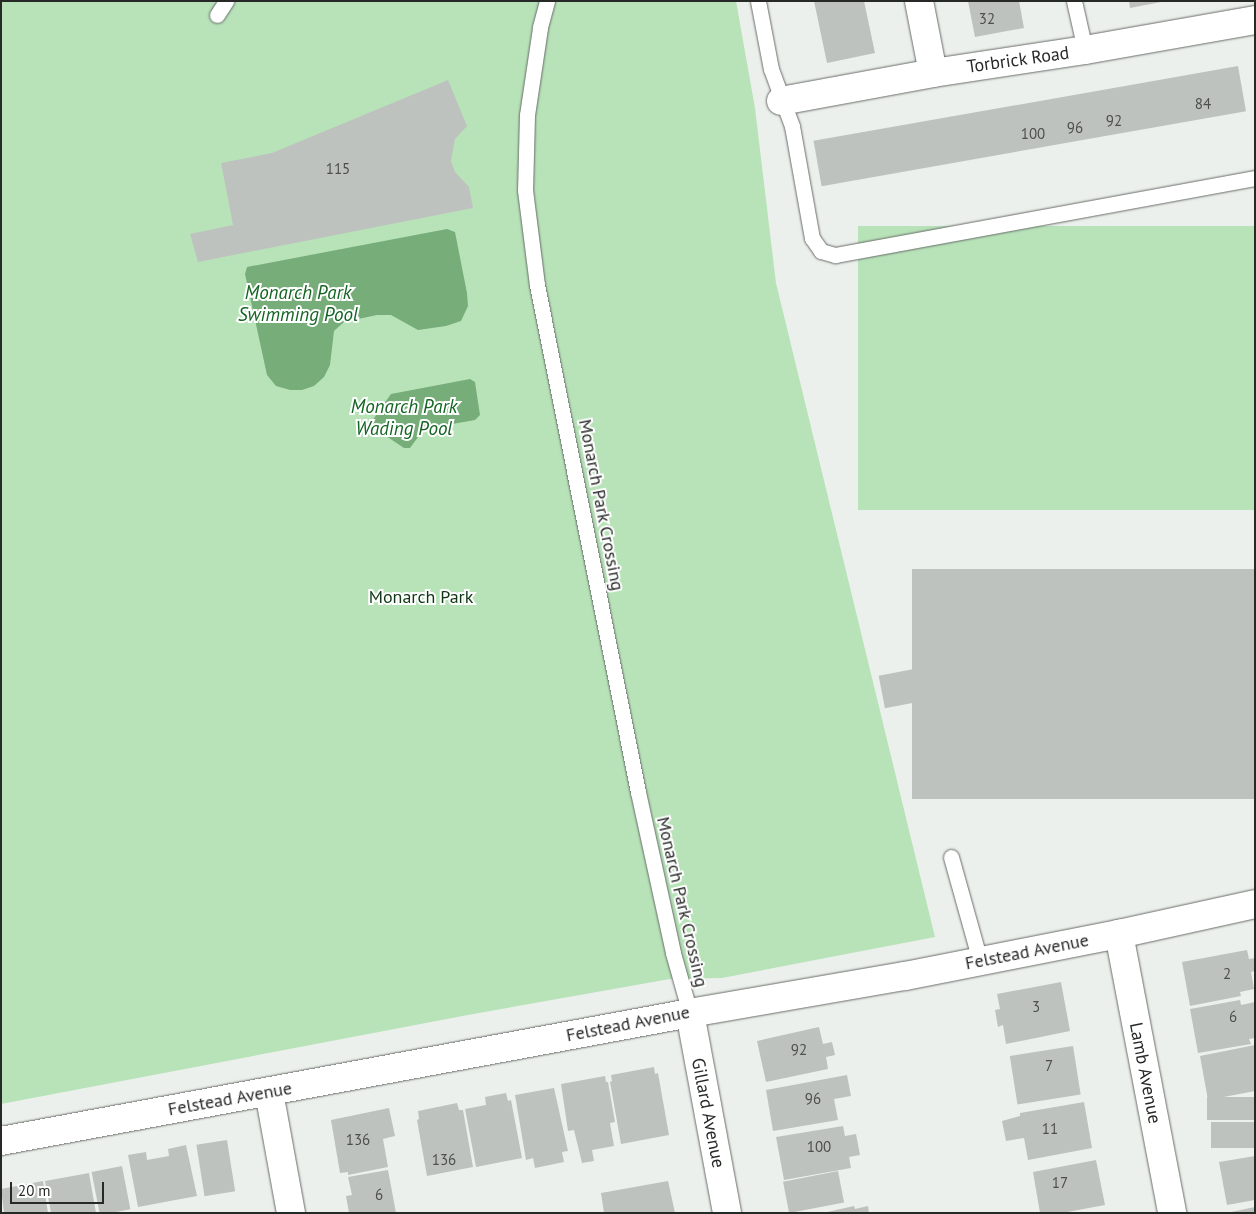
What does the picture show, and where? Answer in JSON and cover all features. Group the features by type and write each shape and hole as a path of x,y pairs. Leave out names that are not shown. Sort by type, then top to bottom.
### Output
{"street":[{"path":"919,1 933,73"},
{"name":"Torbrick Road","path":"781,100 933,73 1085,50 1250,14"},
{"name":"Felstead Avenue","path":"1,1141 690,1012 980,961 1119,934 1255,904"},
{"name":"Lamb Avenue","path":"1119,934 1172,1213"},
{"name":"Gillard Avenue","path":"690,1012 727,1213"},
{"path":"269,1092 291,1213"}],"lane":[{"path":"217,15 226,1"},
{"name":"Monarch Park Crossing","path":"547,1 540,28 527,115 525,190 537,285 638,792 673,954 690,1012"},
{"path":"758,1 771,69 792,126 812,238 821,251 836,255 1255,178"},
{"path":"1074,1 1085,50"},
{"path":"951,857 980,961"}],"green space":[{"name":"Monarch Park","path":"1,1 736,1 755,108 776,283 935,937 722,978 670,979 468,1015 1,1104"},
{"path":"858,226 1255,226 1255,510 858,510"}],"water":[{"name":"Monarch Park Swimming Pool","path":"447,229 455,232 467,293 468,306 461,321 446,326 418,330 391,315 377,315 344,322 334,331 330,365 324,377 314,386 302,390 290,390 276,386 267,375 245,274 247,267"},
{"name":"Monarch Park Wading Pool","path":"470,379 475,382 480,415 475,420 424,429 410,448 404,448 374,428 372,421 391,394"}],"building":[{"path":"814,1 864,1 875,53 827,63"},
{"path":"968,1 1019,1 1024,28 975,37"},
{"path":"1129,1 1161,1 1161,2 1130,8"},
{"path":"1238,66 1246,111 822,186 814,141"},
{"path":"448,80 467,126 455,139 451,161 455,172 469,187 473,208 198,262 190,234 233,225 221,163 272,153"},
{"path":"912,569 1255,569 1255,799 912,799"},
{"path":"914,669 920,701 885,708 879,676"},
{"path":"1247,950 1249,959 1255,958 1255,971 1251,972 1254,989 1240,992 1241,996 1190,1006 1182,962"},
{"path":"1061,982 1070,1031 1006,1044 1003,1025 998,1027 995,1010 1000,1009 997,994"},
{"path":"1240,1000 1241,1005 1255,1002 1255,1038 1249,1039 1251,1044 1198,1053 1190,1009"},
{"path":"819,1027 823,1044 832,1042 835,1055 826,1057 828,1069 766,1082 757,1041"},
{"path":"1255,1045 1255,1091 1208,1100 1200,1056"},
{"path":"1073,1046 1081,1094 1017,1104 1010,1056"},
{"path":"654,1067 655,1074 658,1073 669,1135 621,1144 610,1082 612,1081 611,1075"},
{"path":"847,1075 851,1096 834,1099 838,1120 773,1131 766,1090"},
{"path":"605,1076 606,1082 608,1082 615,1122 610,1123 614,1146 592,1150 594,1161 582,1163 574,1130 568,1131 561,1084"},
{"path":"554,1088 568,1151 562,1152 564,1162 535,1168 533,1158 526,1160 515,1095"},
{"path":"506,1093 508,1101 511,1100 522,1158 476,1167 465,1109 486,1105 485,1097"},
{"path":"1207,1097 1255,1097 1255,1120 1207,1120"},
{"path":"1084,1102 1092,1148 1028,1160 1024,1138 1006,1141 1002,1121 1020,1116 1020,1113"},
{"path":"457,1103 459,1110 463,1110 473,1167 427,1176 417,1120 419,1119 418,1111"},
{"path":"389,1108 395,1136 383,1139 388,1167 348,1175 348,1172 340,1173 331,1120"},
{"path":"1211,1122 1255,1122 1255,1148 1211,1148"},
{"path":"843,1126 845,1136 856,1134 860,1155 849,1157 851,1168 784,1180 776,1137"},
{"path":"227,1140 235,1191 205,1196 196,1145"},
{"path":"186,1145 197,1196 138,1207 128,1155 146,1152 147,1160 169,1156 168,1149"},
{"path":"1255,1156 1255,1200 1227,1205 1219,1162"},
{"path":"1096,1160 1105,1205 1062,1213 1040,1213 1033,1172"},
{"path":"122,1166 130,1209 100,1213 92,1172"},
{"path":"388,1170 396,1213 349,1213 346,1196 352,1195 348,1177"},
{"path":"838,1171 844,1202 789,1213 783,1182"},
{"path":"89,1173 96,1213 51,1213 45,1181"},
{"path":"43,1181 48,1213 4,1213 1,1189"},
{"path":"668,1181 675,1213 604,1213 601,1193"},
{"path":"854,1206 855,1209 868,1206 869,1213 823,1213"},
{"path":"1255,1207 1255,1213 1231,1213 1231,1212"}]}
